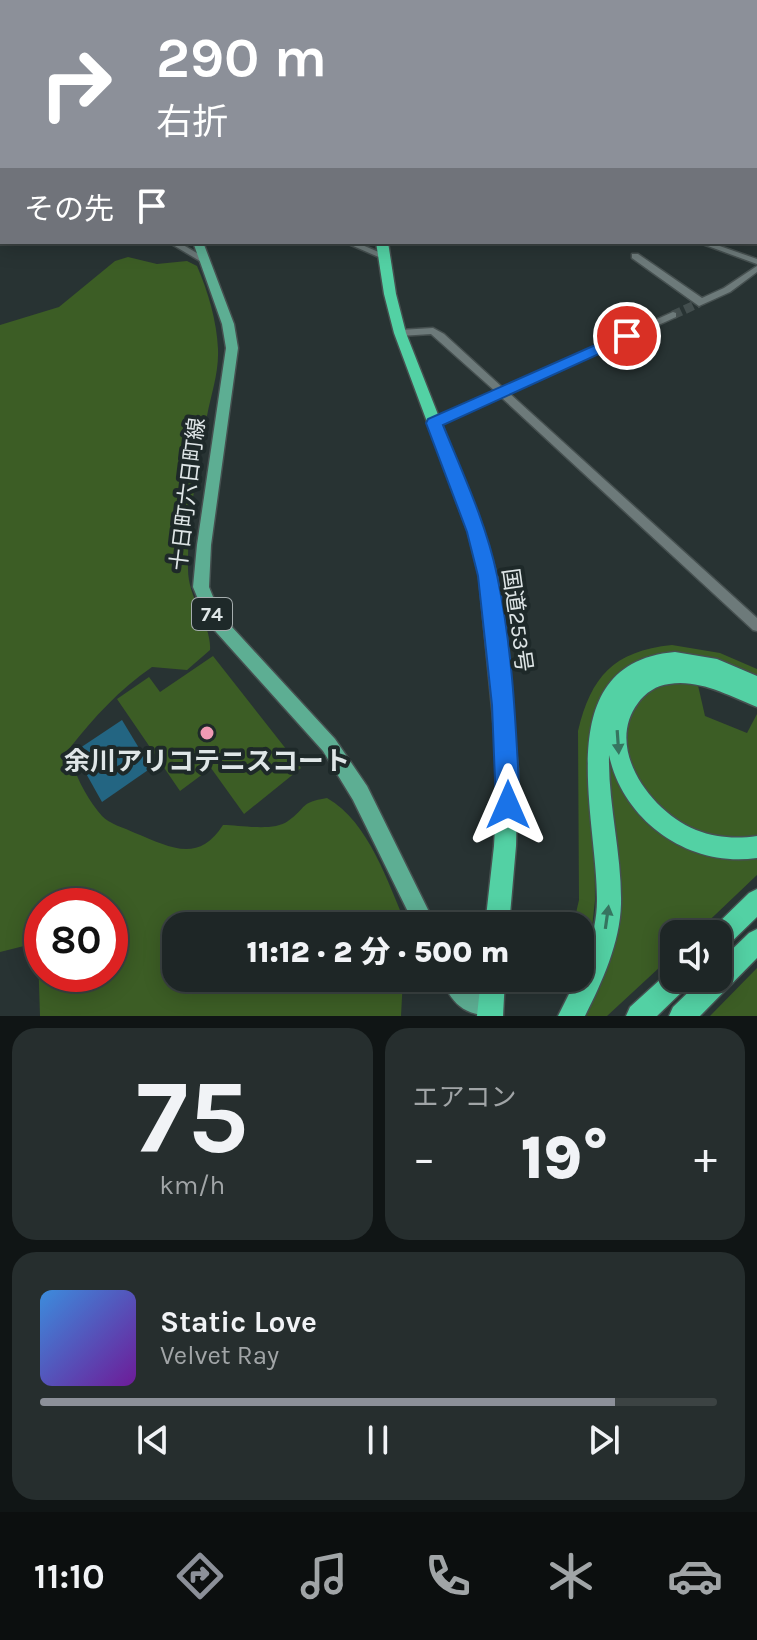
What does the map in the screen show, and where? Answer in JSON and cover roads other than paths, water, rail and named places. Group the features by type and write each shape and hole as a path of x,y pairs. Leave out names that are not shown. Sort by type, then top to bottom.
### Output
{"highway":[{"name":"国道253号","path":"383,249 400,333 476,532 488,576 508,769 498,912"},
{"path":"571,1016 598,959 606,925 609,882 597,755 600,725 616,687 637,669 668,660 719,668 757,686"},
{"path":"757,698 710,677 664,674 639,684 629,695 622,707 616,735 617,750 628,783 652,814 670,828 710,846 730,849 757,847"},
{"path":"732,925 757,901"},
{"path":"682,1016 757,941"},
{"path":"490,1015 492,992"},
{"path":"639,1016 664,992"}],"main road":[{"name":"十日町六日町線","path":"199,244 228,324 232,348 204,545 201,587 214,618 329,745 360,793 419,912"},
{"path":"461,992 490,1015"}],"street":[{"path":"176,244 203,259"},
{"path":"358,244 383,249"},
{"path":"712,244 757,262"},
{"path":"635,256 700,303 727,290 757,268"},
{"path":"434,423 673,315"},
{"path":"400,333 433,331 757,626"}],"tunnel":[{"path":"673,315 699,303"}],"place":[{"name":"余川アリコテニスコート","path":"207,733"}]}
